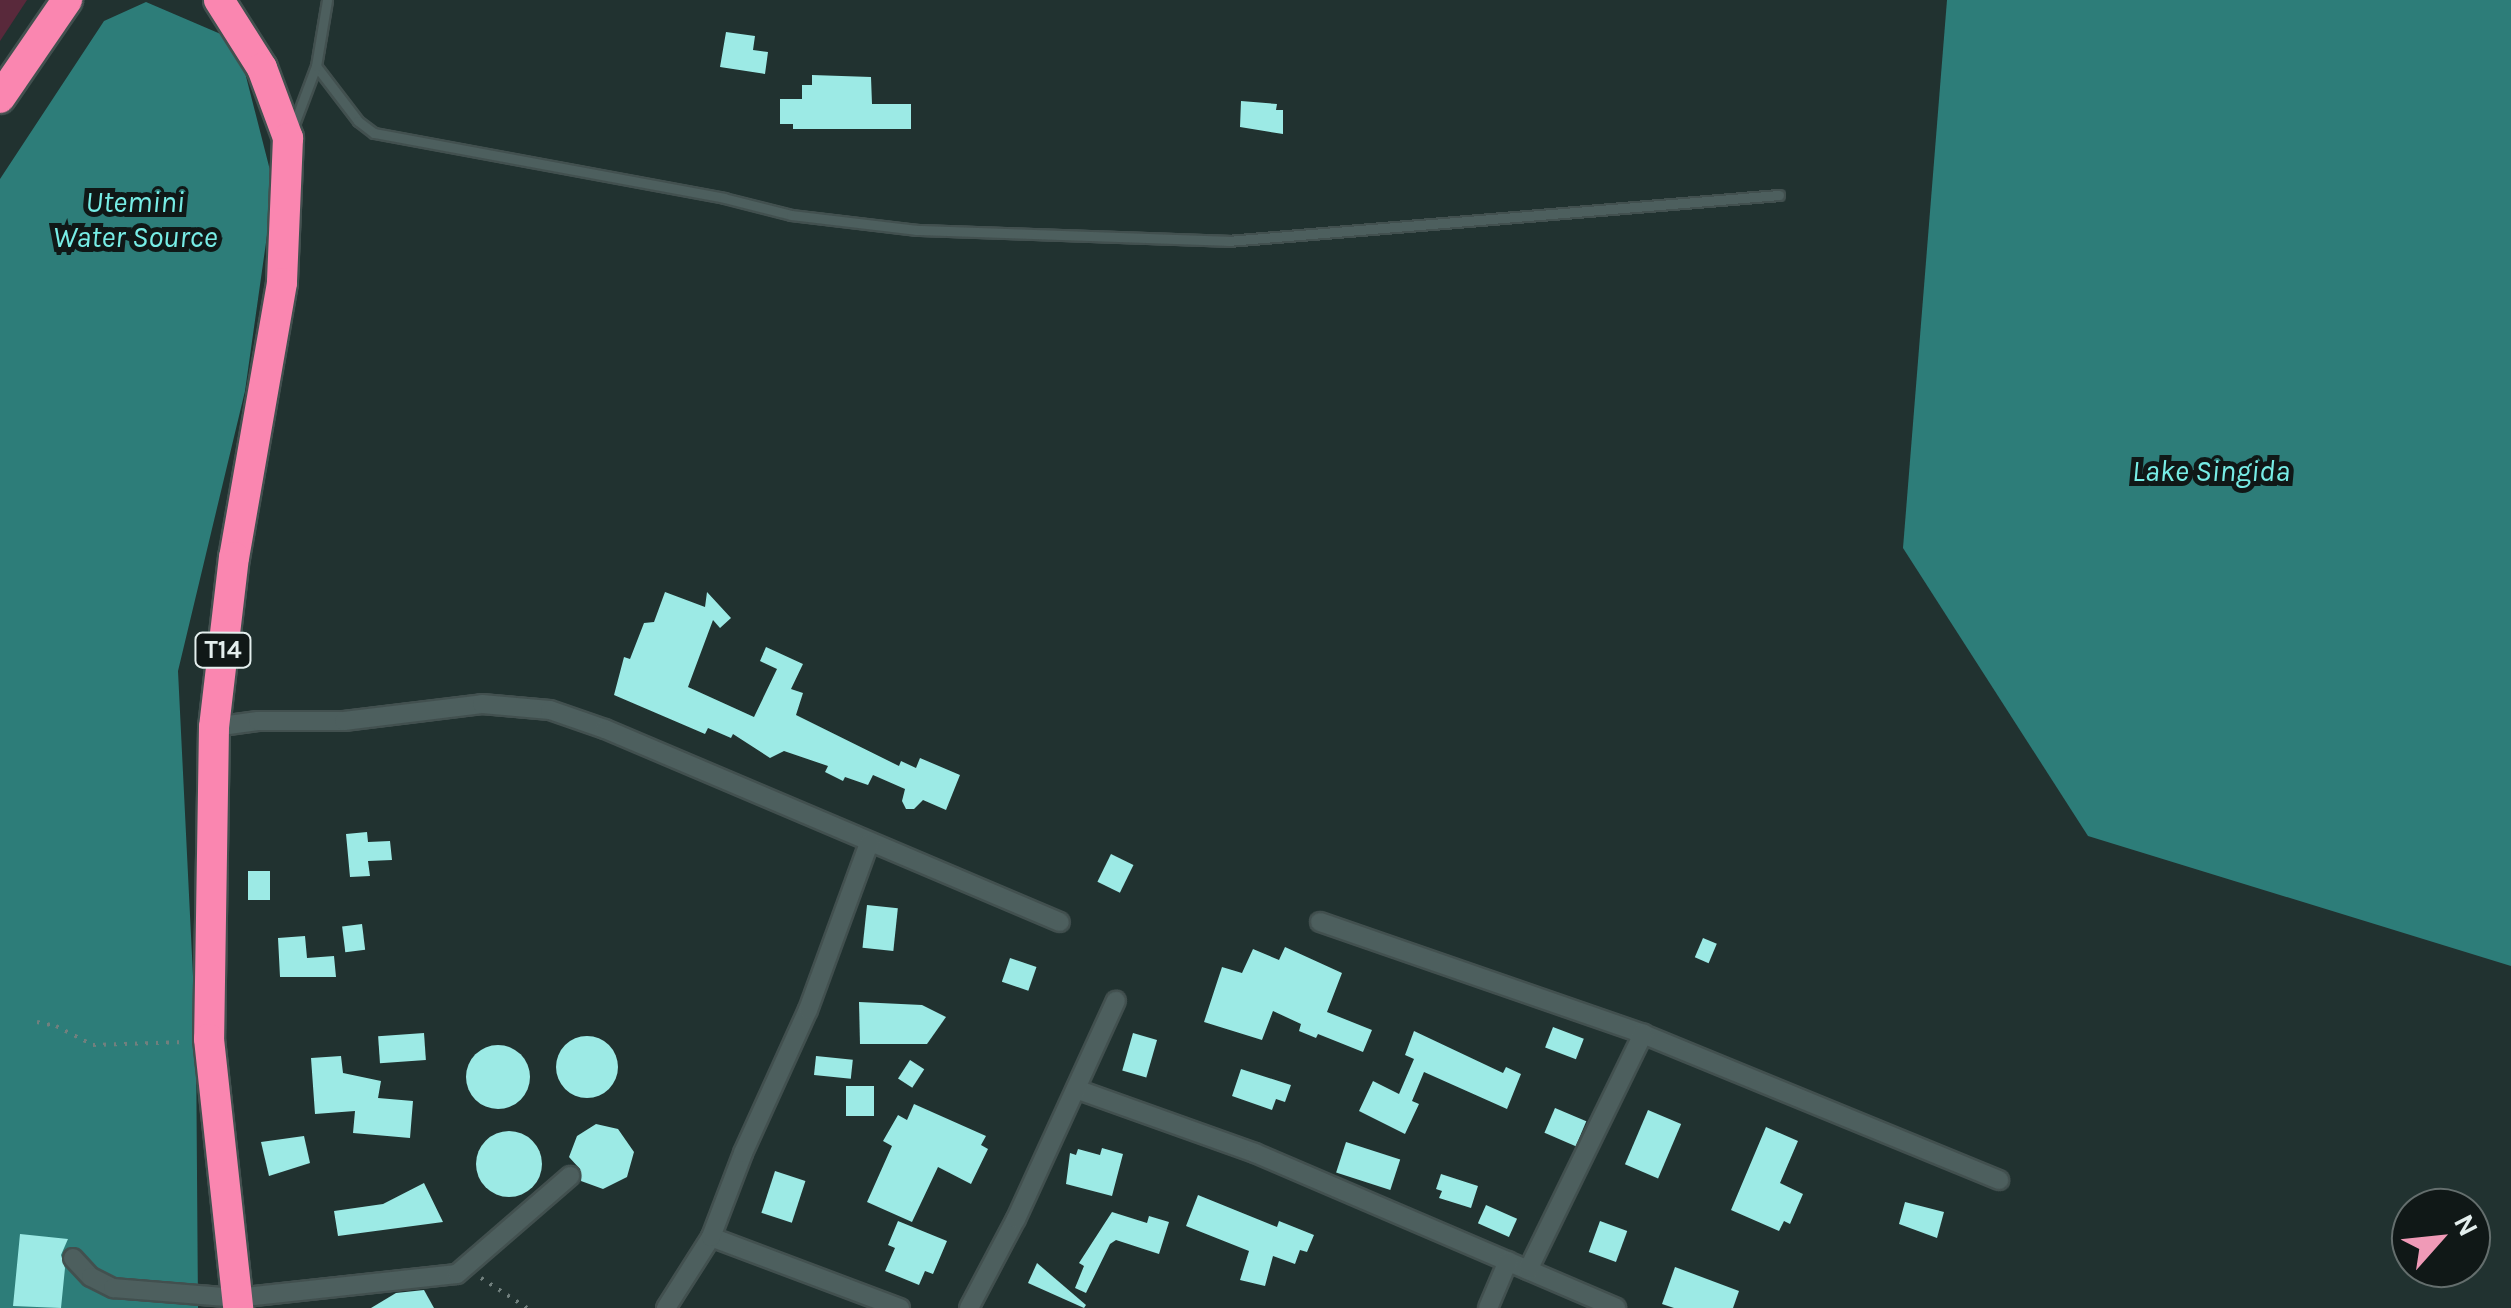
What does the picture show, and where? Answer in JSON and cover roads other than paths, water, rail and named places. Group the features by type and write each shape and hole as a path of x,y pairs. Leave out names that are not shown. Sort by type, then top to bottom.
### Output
{"highway":[{"path":"0,98 64,1"},
{"name":"T14","path":"218,4 262,68 288,138 282,282 234,557 214,727 209,1040 237,1303"}],"street":[{"path":"214,727 258,721 344,721 482,704 518,704 604,729 1060,922"},
{"path":"666,1308 711,1237 742,1153 815,993 869,843"},
{"path":"1320,922 1642,1034 1999,1180"},
{"path":"970,1308 1116,1001"},
{"path":"1528,1270 1642,1034"},
{"path":"1076,1089 1220,1139 1616,1308"},
{"path":"73,1258 90,1276 112,1288 237,1303 457,1274 570,1176"},
{"path":"711,1237 900,1308"},
{"path":"1488,1308 1508,1261"}],"lane":[{"path":"288,138 316,66 327,0"},
{"path":"316,66 358,121 374,133 791,215 917,230 1228,241 1780,195"}],"water":[{"name":"Lake Singida","path":"1947,0 2511,0 2511,966 2088,836 1903,548"},
{"name":"Utemini Water Source","path":"146,2 237,41 274,186 245,391 178,671 196,1037 198,1308 0,1308 0,179 104,21"}]}
